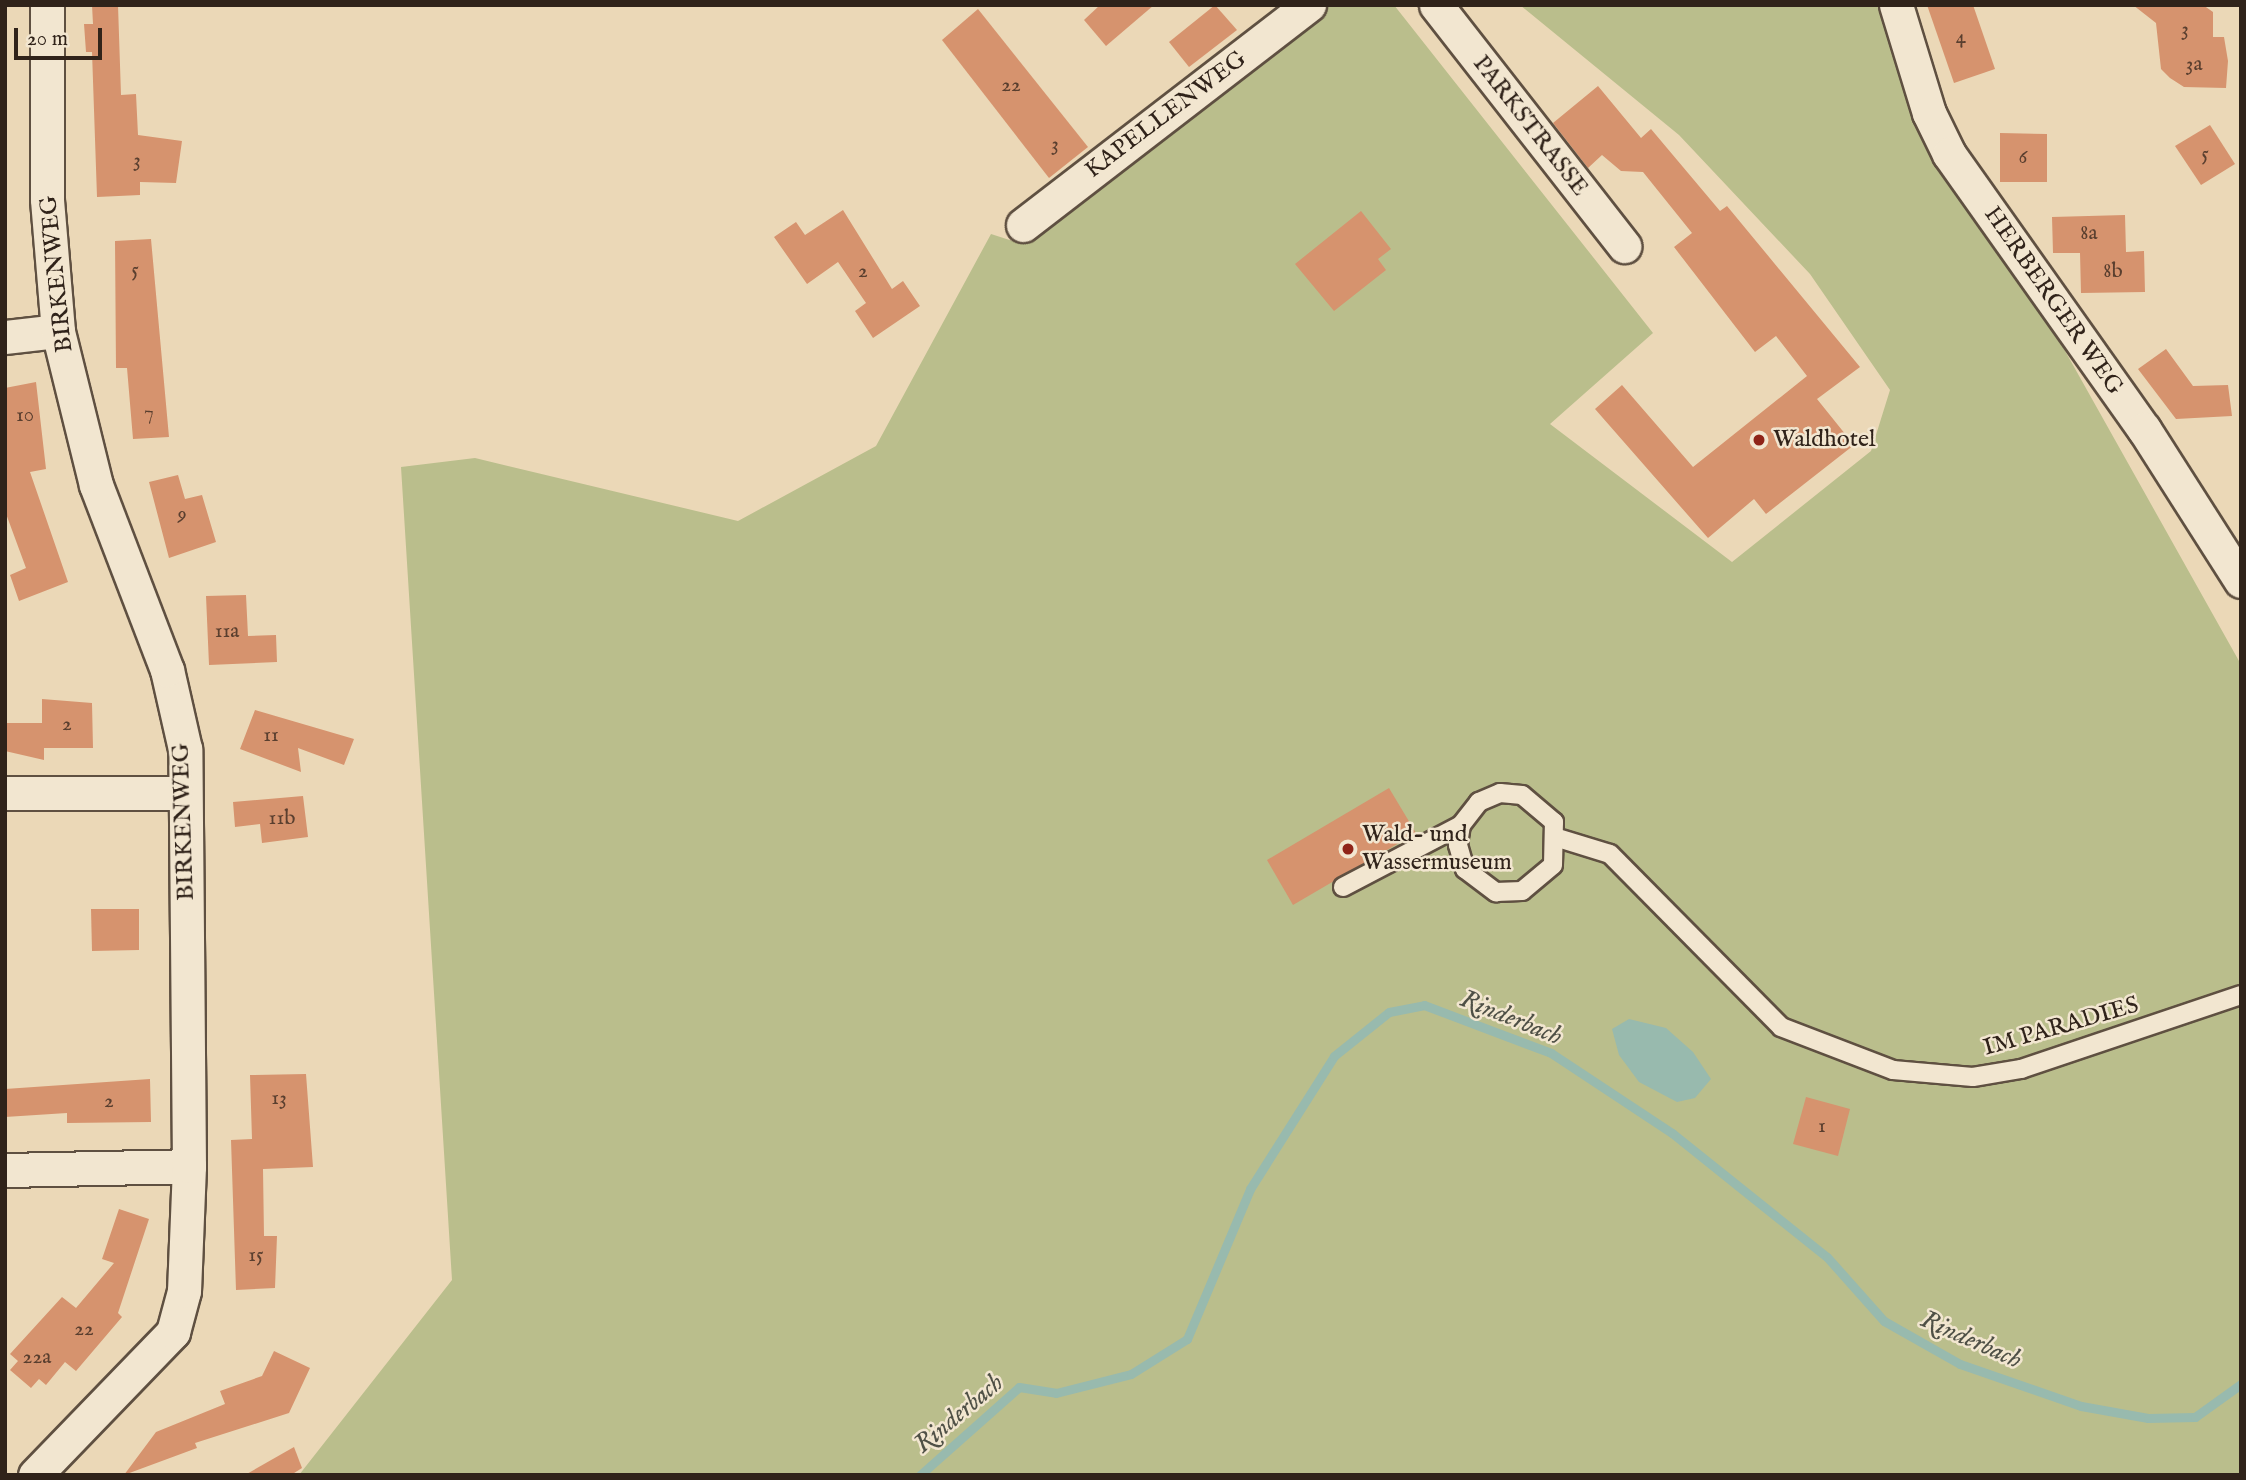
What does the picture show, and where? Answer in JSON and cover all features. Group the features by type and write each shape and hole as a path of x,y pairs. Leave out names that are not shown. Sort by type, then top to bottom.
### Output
{"street":[{"name":"BIRKENWEG","path":"35,1475 173,1332 184,1291 189,1166 185,749 167,670 96,485 58,331 47,199 47,5"},
{"name":"KAPELLENWEG","path":"1023,225 1308,5"},
{"name":"PARKSTRASSE","path":"1436,5 1623,246"},
{"name":"HERBERGER WEG","path":"1896,5 1928,113 1949,154 2144,429 2241,581"},
{"path":"5,337 58,331"},
{"path":"5,793 185,793"},
{"path":"5,1170 189,1166"}],"lane":[{"path":"1343,887 1461,825 1479,802 1500,793 1522,795 1543,807 1558,838 1547,874 1522,891 1496,892 1465,869 1458,845 1461,825"},
{"name":"IM PARADIES","path":"1558,838 1610,854 1781,1027 1893,1070 1973,1077 2021,1069 2241,995"}],"green space":[{"path":"1324,5 1394,5 1653,333 1550,424 1732,562 1871,451 1890,390 1810,274 1679,135 1520,5 1880,5 1921,94 2239,661 2241,1475 299,1475 452,1280 401,467 475,458 738,521 876,446 991,234 1022,244"}],"water":[{"path":"1629,1019 1666,1028 1693,1052 1711,1079 1695,1098 1677,1102 1639,1082 1619,1055 1612,1029"}],"building":[{"path":"92,5 118,5 121,95 136,94 138,135 182,141 176,183 140,182 140,195 97,197 92,52 86,52 84,24 93,24"},
{"path":"1100,5 1154,5 1106,46 1084,20"},
{"path":"1215,5 1237,30 1189,67 1169,42"},
{"path":"1927,5 1973,5 1995,69 1954,83"},
{"path":"2133,5 2203,5 2213,12 2213,37 2224,37 2228,61 2226,88 2184,87 2170,78 2161,69 2156,23"},
{"path":"978,9 1088,147 1049,178 942,40"},
{"path":"1598,86 1641,138 1651,129 1720,211 1727,206 1860,367 1817,399 1854,445 1766,514 1754,499 1708,538 1595,409 1622,385 1693,467 1807,376 1776,336 1755,352 1674,247 1692,233 1643,172 1621,171 1602,155 1588,168 1553,123"},
{"path":"2210,125 2235,164 2201,185 2175,146"},
{"path":"2000,133 2047,134 2047,182 2000,182"},
{"path":"843,210 892,289 903,281 920,306 873,338 855,311 866,303 838,262 807,284 774,237 796,222 805,235"},
{"path":"1361,211 1391,249 1378,259 1386,270 1334,311 1295,264"},
{"path":"2125,215 2126,252 2144,251 2145,292 2081,293 2080,253 2053,253 2052,217"},
{"path":"151,239 169,437 133,439 127,368 116,368 115,241"},
{"path":"2166,349 2193,386 2228,385 2232,416 2176,419 2138,369"},
{"path":"36,382 46,469 30,472 68,582 19,601 10,575 26,568 5,511 5,388"},
{"path":"178,475 185,499 202,495 216,542 169,558 149,482"},
{"path":"246,595 248,636 276,635 277,662 209,665 206,596"},
{"path":"42,699 92,703 93,748 44,748 44,760 5,751 5,723 42,723"},
{"path":"255,710 354,739 344,765 298,748 301,772 240,749"},
{"path":"1389,788 1416,833 1293,905 1267,860"},
{"path":"303,796 308,837 262,843 260,824 235,827 233,802"},
{"path":"91,909 139,909 139,950 92,951"},
{"path":"306,1074 313,1167 263,1169 264,1236 277,1236 275,1288 236,1290 231,1140 252,1139 250,1075"},
{"path":"150,1079 151,1122 67,1123 67,1113 5,1117 5,1089"},
{"path":"1806,1097 1850,1109 1838,1156 1793,1144"},
{"path":"119,1209 149,1219 118,1313 122,1317 76,1371 65,1362 46,1385 39,1379 31,1388 10,1370 18,1361 10,1354 62,1297 76,1308 114,1263 102,1259"},
{"path":"274,1351 310,1368 289,1413 195,1443 197,1448 124,1475 156,1432 225,1404 220,1391 262,1376"},
{"path":"294,1447 302,1468 291,1475 245,1475"}],"waterway":[{"name":"Rinderbach","path":"920,1475 1019,1387 1056,1393 1131,1374 1187,1339 1250,1189 1334,1056 1389,1012 1424,1005 1551,1053 1672,1133 1827,1257 1884,1321 1960,1364 2081,1406 2148,1418 2195,1417 2241,1384"}],"place":[{"name":"Waldhotel","path":"1759,440"},
{"name":"Wald- und Wassermuseum","path":"1348,849"}]}
